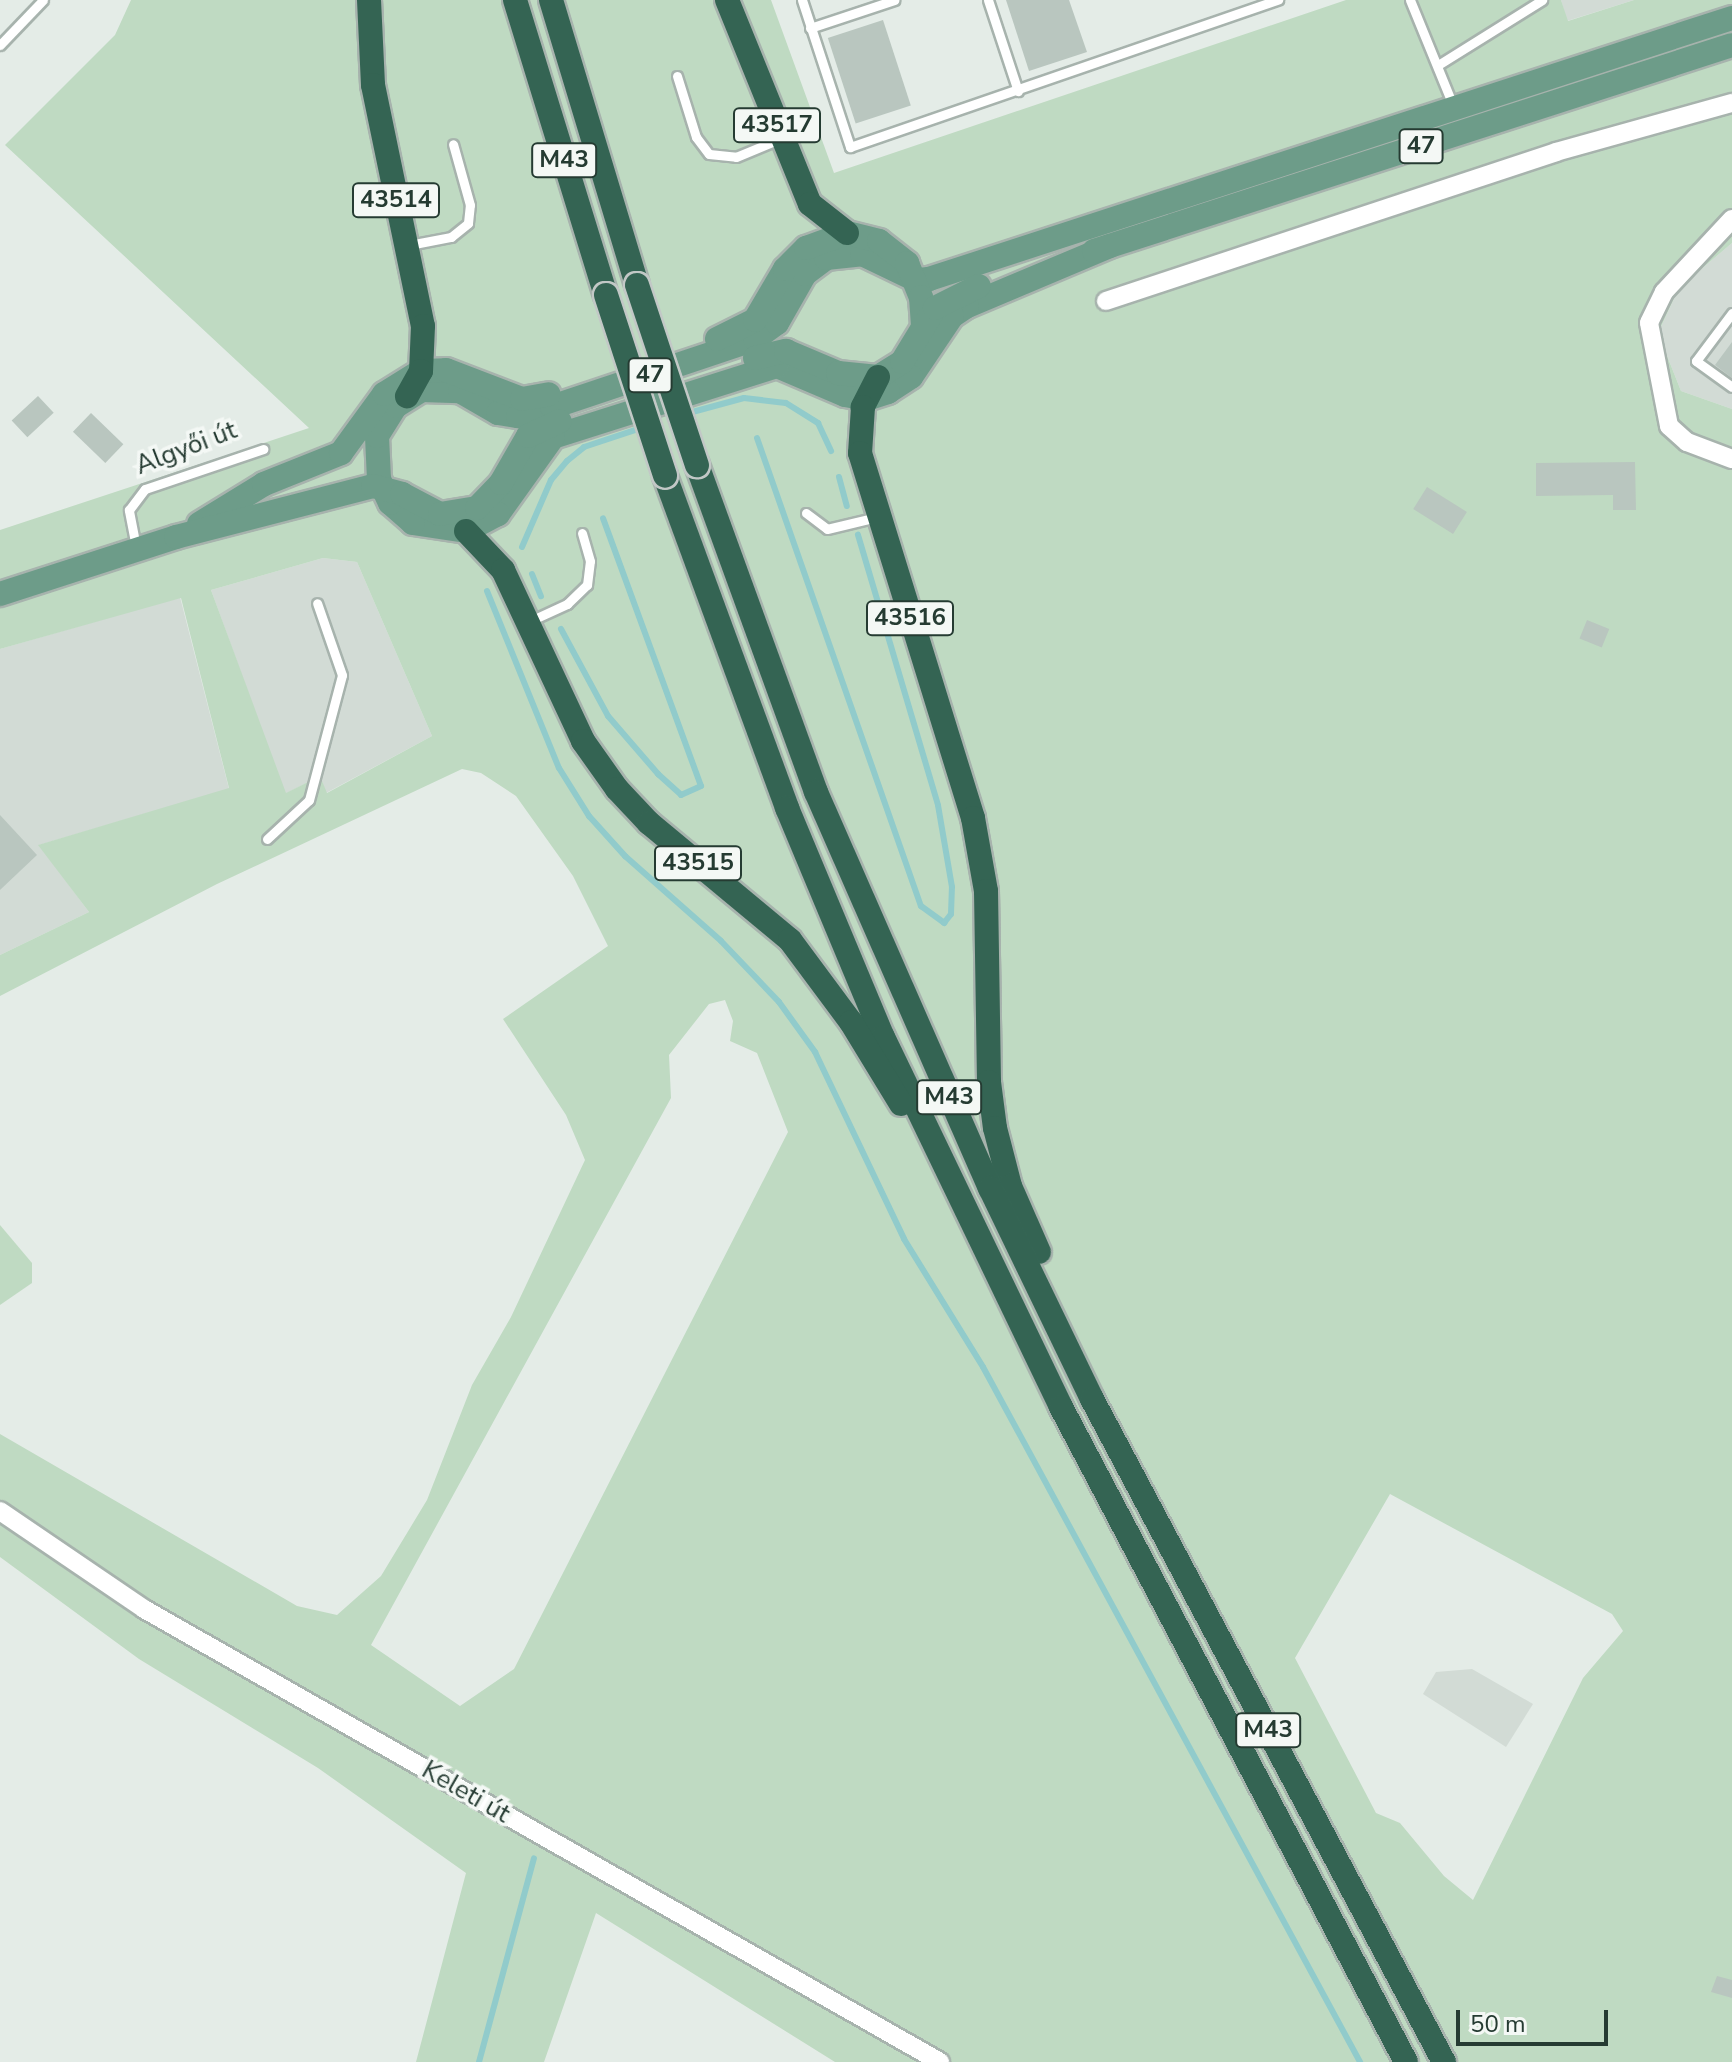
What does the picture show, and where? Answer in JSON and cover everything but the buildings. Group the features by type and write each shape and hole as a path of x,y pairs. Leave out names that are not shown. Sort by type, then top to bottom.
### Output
{"highway":[{"name":"43514","path":"369,0 373,85 423,326 421,371 407,396"},
{"name":"M43","path":"515,0 665,476 787,808 952,1183 1104,1491 1406,2062"},
{"name":"M43","path":"551,0 637,285 697,465 816,792 892,973 1092,1399 1444,2062"},
{"name":"43517","path":"727,0 810,204 847,233"},
{"name":"43516","path":"878,377 866,399 860,453 877,517 956,759 982,859 989,1082 1003,1160 1068,1319 1092,1399"},
{"name":"43515","path":"466,531 503,570 583,741 617,789 649,823 790,940 817,971 952,1183"}],"main road":[{"name":"47","path":"386,494 440,514 477,508 501,483 518,447 540,428 771,353 803,354 838,373 878,377 902,362 934,326 1106,235 1454,109 1732,18"},
{"name":"47","path":"407,396 436,387 460,391 498,413 518,416 755,339 777,323 805,274 826,258 862,254 912,271 1106,235 1732,45"},
{"name":"47","path":"421,371 446,370 522,399 553,393 744,326 762,311 794,258 818,241 847,233"},
{"path":"847,233 879,241 912,271 934,326"},
{"name":"47","path":"466,531 498,514 516,495 543,445 576,429 777,366 827,389 866,399 911,377 934,326"},
{"path":"176,537 264,484 341,453 384,394 421,371"},
{"path":"0,594 176,537 339,472 374,447 387,418 407,396"},
{"path":"374,447 386,494 413,523 466,531"},
{"path":"176,537 280,523 377,500 386,494"}],"street":[{"path":"1106,301 1556,152 1732,103"},
{"path":"1732,219 1672,282 1649,323 1669,426 1687,442 1732,459"},
{"name":"Keleti út","path":"0,1511 144,1609 940,2062"}],"lane":[{"path":"0,45 43,0"},
{"path":"802,0 850,147 1278,0"},
{"path":"810,28 894,0"},
{"path":"988,0 1018,91"},
{"path":"1410,0 1454,109"},
{"path":"1438,65 1542,0"},
{"path":"677,76 696,137 709,154 736,157 782,138"},
{"path":"406,245 451,237 468,223 467,188 453,144"},
{"path":"1732,313 1696,361 1732,387"},
{"name":"Algyői út","path":"137,550 129,510 145,489 263,449"},
{"path":"806,513 827,529 877,517"},
{"path":"527,623 567,604 587,585 590,561 582,533"},
{"path":"267,839 309,800 342,675 317,603"}],"shaded area":[{"path":"1561,0 1634,0 1567,21"},
{"path":"1732,243 1732,409 1681,391 1658,333 1679,288"},
{"path":"323,558 357,562 432,736 326,793 320,776 285,794 211,590"},
{"path":"180,597 229,789 39,845 89,912 0,955 0,649"},
{"path":"1472,1669 1533,1704 1506,1747 1423,1694 1436,1672"}],"green space":[{"path":"131,0 771,0 834,173 1346,0 1561,0 1568,21 1634,0 1732,0 1732,243 1679,288 1658,333 1681,391 1732,409 1732,2062 835,2062 596,1913 544,2062 416,2062 466,1873 318,1768 139,1659 0,1557 0,1434 297,1606 337,1615 381,1576 427,1500 472,1385 511,1317 585,1160 566,1115 503,1019 608,946 573,876 516,796 481,773 462,769 217,884 0,996 0,955 89,912 38,845 229,788 181,598 0,649 0,530 309,428 5,145 115,35","holes":["323,558 357,562 432,736 327,793 320,776 286,793 211,590","725,1000 733,1021 730,1041 757,1053 788,1132 514,1669 460,1706 371,1645 671,1098 669,1055 709,1004","1390,1494 1612,1614 1623,1631 1583,1678 1473,1900 1444,1876 1400,1823 1376,1813 1295,1658"]},
{"path":"0,1225 32,1263 32,1283 0,1305"}],"waterway":[{"path":"685,414 744,398 786,403 818,423 831,451"},
{"path":"522,547 551,480 567,461 584,447 644,427"},
{"path":"757,438 921,906 944,923 951,914 952,887 938,805 858,535"},
{"path":"839,477 847,506"},
{"path":"561,629 608,716 658,774 681,795 701,786 603,518"},
{"path":"532,574 541,596"},
{"path":"487,591 559,768 589,816 625,856 721,941 779,1002 815,1052 904,1239 983,1367 1360,2062"},
{"path":"479,2062 534,1858"}]}
